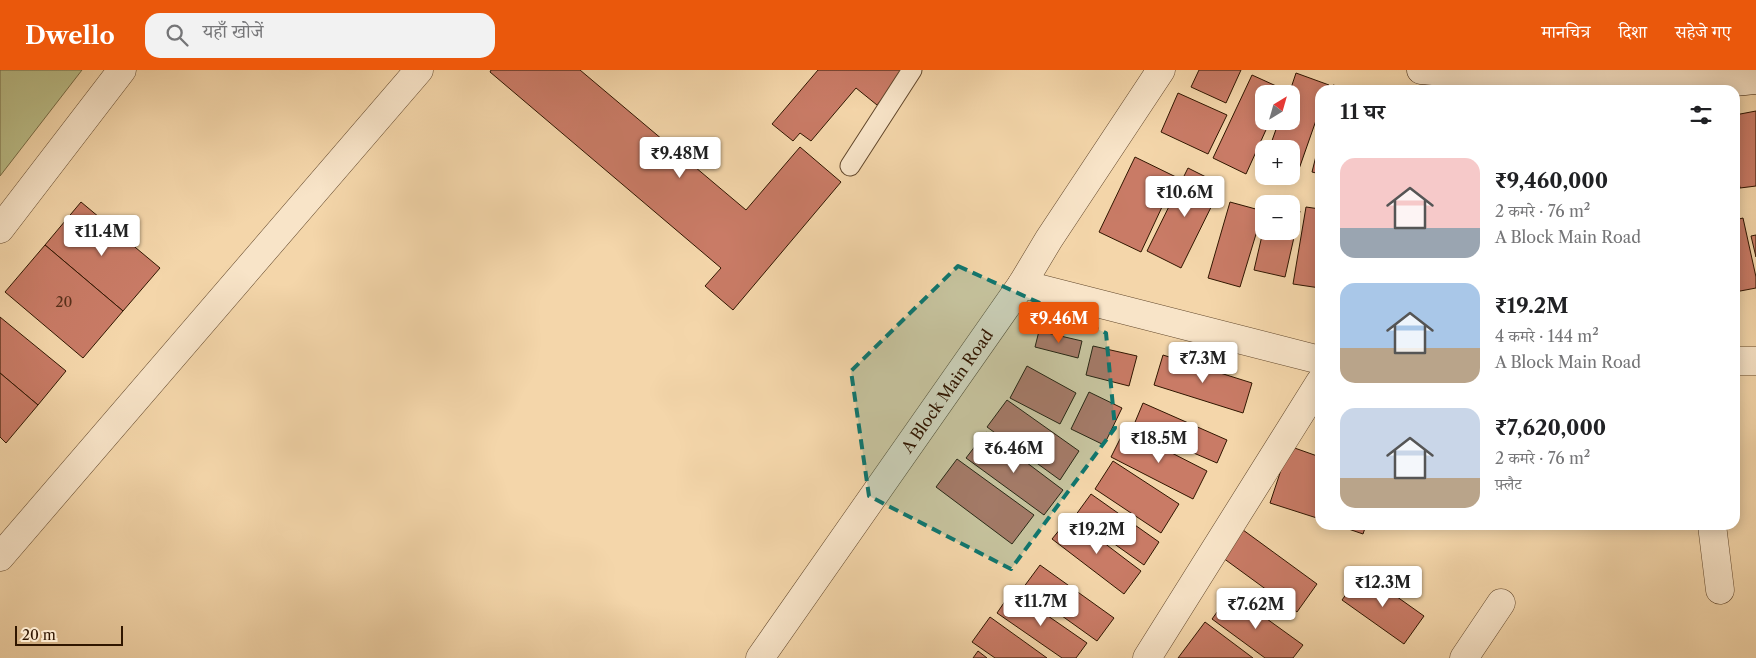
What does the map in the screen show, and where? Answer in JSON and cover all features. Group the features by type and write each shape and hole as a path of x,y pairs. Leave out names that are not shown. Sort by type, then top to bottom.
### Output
{"street":[{"path":"0,229 122,70"},
{"path":"0,557 419,70"},
{"name":"A Block Main Road","path":"770,654 1022,284 1049,239 1161,70"},
{"path":"1420,70 1574,83 1724,84 1756,80"},
{"path":"1022,284 1315,359"},
{"path":"1740,361 1756,361"},
{"path":"1147,658 1315,390"},
{"path":"1713,530 1720,590"},
{"path":"1464,658 1501,603"}],"lane":[{"path":"850,166 912,70"}],"highlighted area":[{"path":"958,266 1106,333 1115,428 1011,569 869,496 851,371"}],"green space":[{"path":"0,70 82,70 0,176"}],"building":[{"path":"491,70 580,70 746,210 800,147 841,182 733,310 705,286 721,268 490,72"},
{"path":"818,70 907,70 877,105 856,88 811,141 800,133 793,141 772,124"},
{"path":"1199,70 1241,70 1226,103 1191,87"},
{"path":"1296,73 1329,85 1315,85 1315,123 1300,166 1300,140 1272,140 1276,130 1300,130 1300,85 1292,85"},
{"path":"1252,75 1274,85 1255,85 1255,130 1266,130 1261,140 1255,140 1255,154 1246,174 1213,158"},
{"path":"1178,93 1227,115 1208,154 1161,132"},
{"path":"1756,111 1756,186 1740,188 1740,114"},
{"path":"1135,157 1176,177 1141,252 1099,232"},
{"path":"1315,160 1315,173 1312,172"},
{"path":"1188,168 1222,185 1181,268 1147,251"},
{"path":"81,202 160,268 123,311 45,245"},
{"path":"1230,202 1255,209 1255,237 1240,287 1208,278"},
{"path":"1306,207 1315,208 1315,287 1293,284"},
{"path":"1743,218 1756,277 1756,288 1740,291 1740,219"},
{"path":"1756,235 1756,257 1751,236"},
{"path":"1261,240 1293,240 1285,277 1254,270"},
{"path":"45,245 123,311 83,358 5,292"},
{"path":"0,317 66,371 38,405 0,373"},
{"path":"1039,331 1082,341 1078,358 1035,347"},
{"path":"1093,346 1137,356 1129,386 1086,375"},
{"path":"1163,355 1252,383 1243,413 1154,385"},
{"path":"1027,366 1076,393 1060,424 1010,398"},
{"path":"0,373 38,405 6,443 0,437"},
{"path":"1089,392 1122,408 1104,445 1071,429"},
{"path":"1007,400 1079,451 1060,480 987,427"},
{"path":"1143,403 1227,440 1217,463 1133,427"},
{"path":"1125,429 1207,471 1193,499 1111,457"},
{"path":"986,432 1063,490 1044,515 966,458"},
{"path":"1289,446 1315,455 1315,517 1270,503"},
{"path":"957,459 1034,515 1012,544 936,487"},
{"path":"1113,461 1179,504 1161,533 1095,489"},
{"path":"1091,494 1159,542 1144,565 1075,516"},
{"path":"1070,517 1141,571 1124,594 1052,539"},
{"path":"1239,527 1317,584 1297,612 1219,555"},
{"path":"1351,530 1364,530 1363,534"},
{"path":"1040,565 1114,618 1097,641 1023,588"},
{"path":"1362,572 1424,616 1404,644 1342,600"},
{"path":"1012,591 1087,643 1076,658 1062,658 997,613"},
{"path":"1231,593 1303,645 1293,658 1265,658 1212,619"},
{"path":"990,617 1047,658 995,658 972,642"},
{"path":"1205,622 1253,658 1178,658"},
{"path":"978,651 987,658 973,658"}]}
